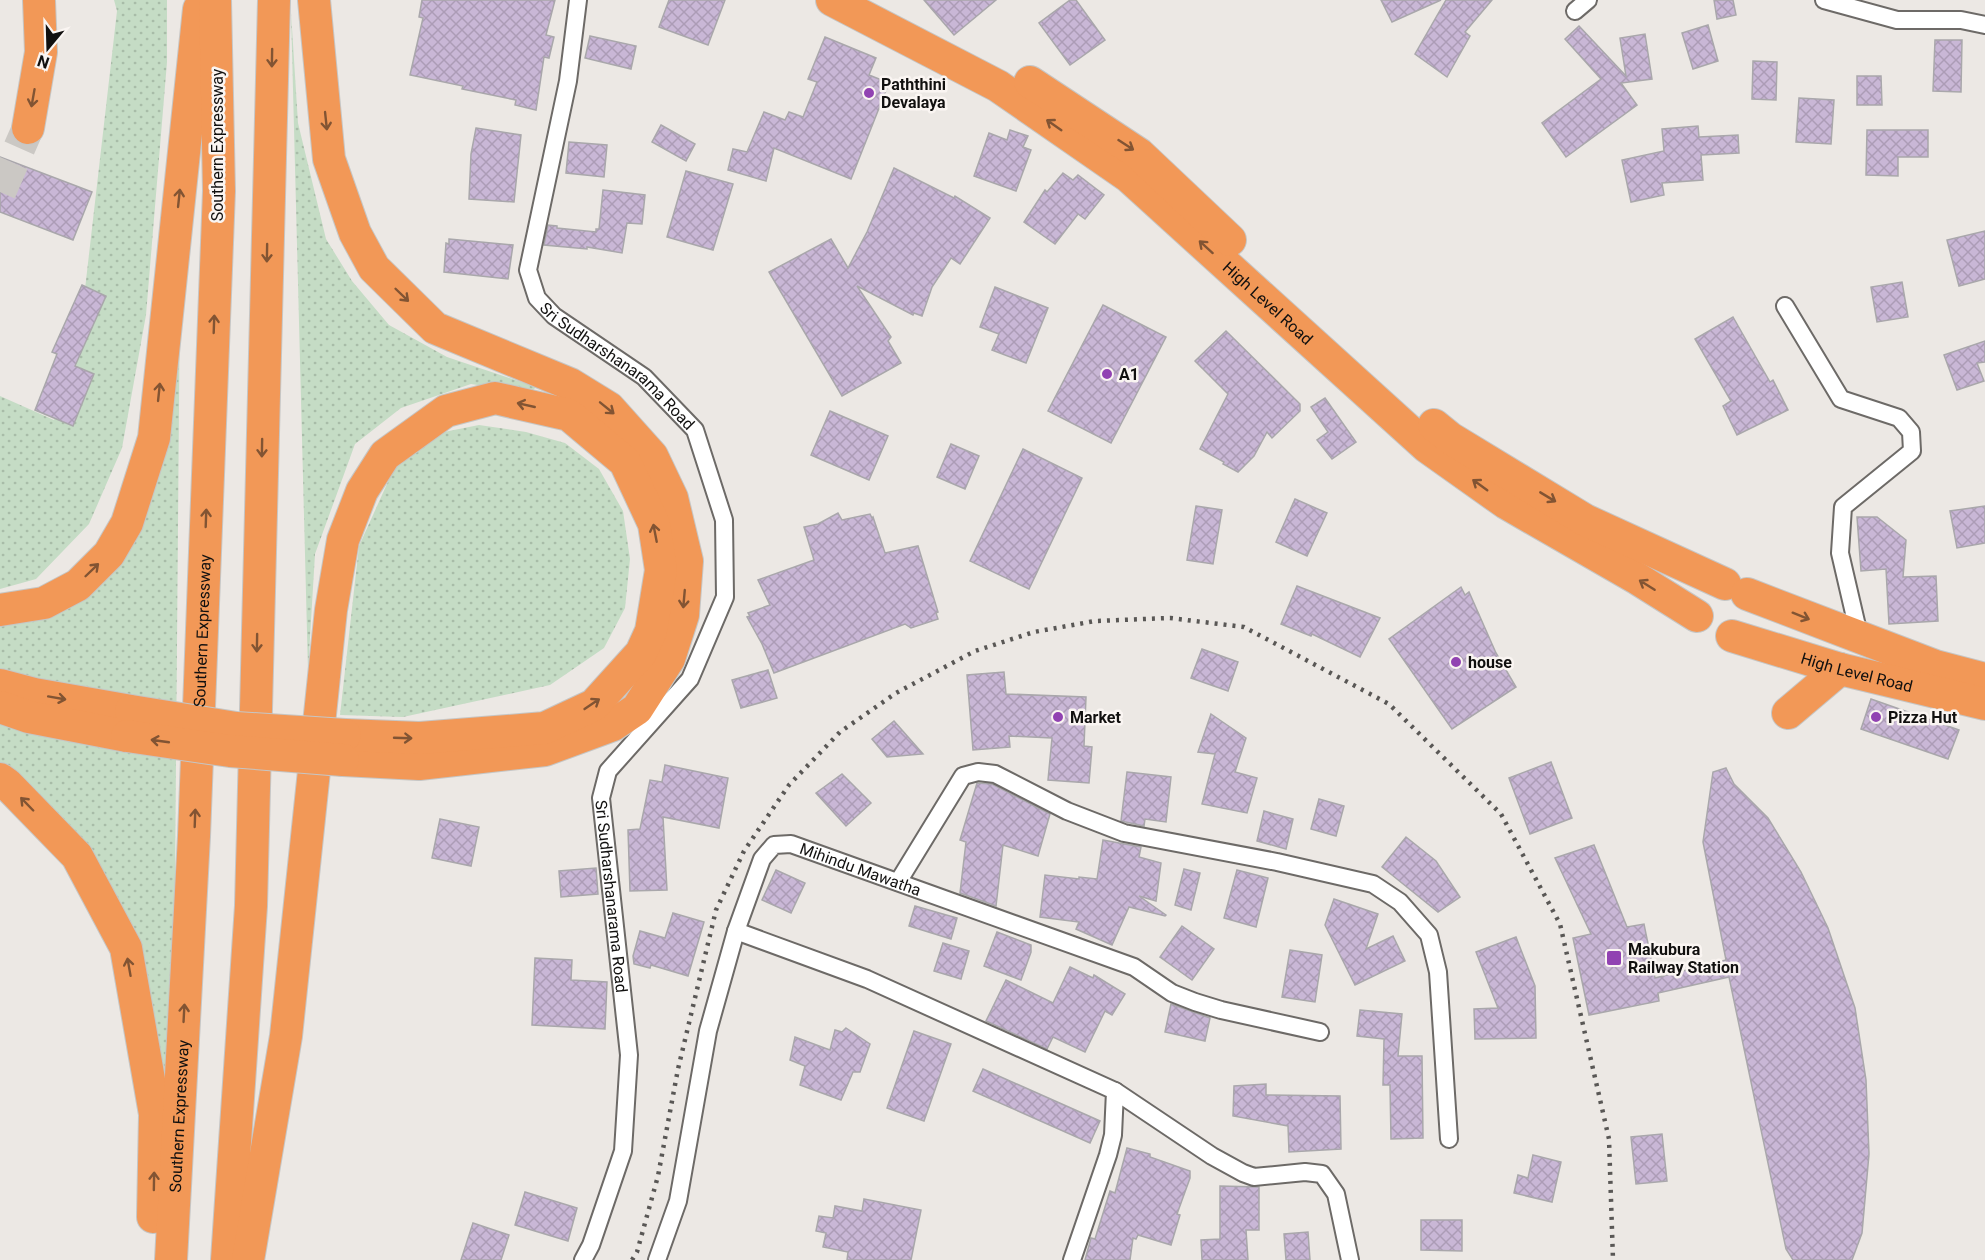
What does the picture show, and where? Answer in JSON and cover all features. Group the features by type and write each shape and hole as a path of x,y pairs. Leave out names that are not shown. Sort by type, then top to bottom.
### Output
{"highway":[{"path":"0,610 44,603 78,585 109,554 127,523 154,438 200,0"},
{"name":"Southern Expressway","path":"171,1260 194,836 219,191 215,0"},
{"path":"227,1260 251,906 274,0"},
{"path":"0,707 28,717 237,728 419,764 545,750 613,725 637,709 669,659 683,615 687,561 672,498 652,456 609,408 570,384 435,328 375,268 355,233 329,159 314,0"},
{"name":"High Level Road","path":"831,0 998,86 1128,176 1427,447 1506,503 1638,579 1697,616"},
{"name":"High Level Road","path":"876,0 1007,67 1139,154 1364,366 1450,438 1585,520 1736,589 1860,639 1935,666 1985,679"},
{"path":"28,128 41,52 36,9"},
{"path":"248,1260 286,1036 331,610 343,540 362,491 385,455 446,411 495,398 569,415 625,462 654,524 661,570 651,631 641,653 594,705 545,728 420,738 344,748"},
{"path":"1713,586 1736,589 1752,607 1752,618 1746,629 1731,636 1718,636 1704,627 1697,616 1698,601 1713,586"},
{"name":"High Level Road","path":"1731,636 1840,669 1985,704"},
{"path":"1788,713 1840,669"},
{"path":"0,685 129,724"},
{"path":"0,779 77,856 126,948 154,1114 153,1260"}],"street":[{"name":"Sri Sudharshanarama Road","path":"578,0 568,81 528,270 537,298 554,316 644,377 695,430 724,520 725,597 690,679 608,771 601,798 628,1055 623,1151 591,1245 583,1260"},
{"path":"1824,0 1897,20 1960,20 1985,25"},
{"path":"1785,306 1840,399 1899,418 1911,432 1912,451 1843,507 1840,553 1860,639"},
{"path":"898,882 963,776 978,772 995,774 1067,811 1124,833 1277,862 1373,884 1400,902 1429,935 1438,972 1449,1139"},
{"name":"Mihindu Mawatha","path":"657,1260 678,1201 708,1031 736,931 762,859 774,845 791,844 1134,967 1172,993 1195,1002 1320,1032"},
{"path":"736,931 867,979 1115,1091 1212,1156 1243,1173 1254,1177 1305,1172 1322,1174 1336,1194 1350,1260"},
{"path":"1072,1260 1113,1136 1115,1091"}],"green space":[{"path":"114,0 167,0 167,62 146,315 122,448 89,524 36,579 0,589 0,396 54,420 75,376 117,11"},
{"path":"291,12 298,123 326,239 352,281 389,325 447,357 536,387 530,393 471,384 401,408 355,444 315,554 308,671"},
{"path":"180,289 173,1117 129,924 0,767 0,619 111,563"},
{"path":"479,425 526,432 565,443 599,469 623,511 630,559 625,608 604,648 550,685 403,717 340,715 359,546 396,464 434,434"}],"building":[{"path":"422,0 555,0 546,35 554,37 549,58 544,57 536,110 515,105 516,100 410,75 423,18 419,17"},
{"path":"669,0 725,0 708,45 659,27"},
{"path":"924,0 996,0 954,35"},
{"path":"1070,0 1076,0 1105,40 1070,65 1039,23"},
{"path":"1381,0 1441,0 1392,22"},
{"path":"1446,0 1492,0 1465,32 1470,36 1447,77 1415,54"},
{"path":"1714,0 1733,0 1736,15 1717,19"},
{"path":"1708,25 1718,61 1693,69 1682,33"},
{"path":"1579,26 1626,76 1620,38 1645,34 1652,79 1621,83 1637,105 1566,157 1542,123 1601,79 1565,39"},
{"path":"590,36 636,46 631,69 585,58"},
{"path":"825,37 876,58 869,75 889,83 851,179 774,148 766,181 728,170 733,149 747,152 764,112 785,120 789,112 803,117 817,82 808,79"},
{"path":"1935,40 1962,40 1961,92 1933,91"},
{"path":"1753,61 1777,62 1776,100 1752,99"},
{"path":"1857,76 1881,76 1882,105 1857,105"},
{"path":"1799,98 1834,100 1831,144 1796,142"},
{"path":"661,125 695,144 686,161 652,142"},
{"path":"1698,126 1699,137 1738,135 1739,153 1701,155 1703,180 1662,183 1664,195 1631,202 1622,160 1664,151 1662,129"},
{"path":"476,128 521,135 514,202 469,199 471,154"},
{"path":"1010,130 1028,136 1023,147 1031,150 1016,191 974,176 989,133 1007,140"},
{"path":"1867,130 1928,130 1928,157 1898,157 1898,176 1866,175"},
{"path":"569,142 607,145 604,177 566,173"},
{"path":"0,157 92,192 73,240 0,212"},
{"path":"894,168 954,198 955,196 990,218 960,264 951,258 932,287 922,316 914,313 913,315 857,286 891,337 888,341 901,363 842,396 769,272 831,239 848,268 867,232"},
{"path":"686,171 733,184 713,250 667,237"},
{"path":"1063,173 1073,180 1078,175 1104,195 1085,219 1078,214 1055,244 1024,222 1045,190 1047,192"},
{"path":"603,190 645,195 642,224 627,223 622,253 587,247 587,249 544,245 548,225 596,232 596,229 599,229"},
{"path":"1985,231 1985,279 1959,286 1947,240"},
{"path":"449,239 513,245 508,279 444,272 446,243 449,244"},
{"path":"1902,282 1908,317 1877,322 1871,287"},
{"path":"82,285 106,296 75,366 94,374 73,426 35,410 57,354 52,352"},
{"path":"995,287 1048,308 1026,363 992,350 999,334 980,327"},
{"name":"A1","path":"1103,305 1166,337 1111,443 1048,411"},
{"path":"1733,317 1770,382 1773,380 1788,410 1737,435 1723,406 1731,401 1695,339"},
{"path":"1226,331 1300,404 1300,411 1272,438 1267,432 1254,456 1238,472 1200,449 1228,394 1195,361"},
{"path":"1985,341 1985,362 1977,363 1984,381 1957,390 1944,355"},
{"path":"1325,398 1356,442 1332,459 1317,440 1328,432 1311,407"},
{"path":"830,411 888,436 869,480 811,455"},
{"path":"951,444 979,456 965,489 937,477"},
{"path":"1023,449 1082,478 1029,589 970,561"},
{"path":"1295,499 1327,513 1307,556 1276,542"},
{"path":"1196,506 1222,510 1213,564 1187,560"},
{"path":"1985,506 1985,543 1957,548 1950,511"},
{"path":"838,513 842,520 870,514 885,553 918,546 938,612 936,613 938,619 911,628 905,624 774,673 747,617 750,616 748,613 770,605 758,580 814,560 804,527 818,524"},
{"path":"1857,517 1877,517 1906,540 1903,577 1936,576 1938,621 1889,624 1886,569 1861,571"},
{"path":"1297,586 1380,618 1360,657 1312,634 1311,636 1281,624"},
{"name":"house","path":"1461,587 1465,595 1469,592 1496,653 1516,687 1452,729 1389,639"},
{"path":"1202,649 1238,662 1228,691 1191,678"},
{"path":"768,670 777,698 741,708 732,680"},
{"path":"1004,672 1006,694 1086,697 1084,746 1092,747 1089,783 1048,780 1052,738 1009,736 1010,747 973,750 967,675"},
{"path":"1871,699 1959,730 1948,759 1861,729"},
{"path":"1211,714 1246,738 1235,772 1257,778 1247,813 1202,804 1215,754 1198,752"},
{"path":"894,721 923,754 887,757 872,739"},
{"path":"1551,762 1572,818 1530,834 1509,778"},
{"path":"665,765 728,778 719,828 663,817 667,890 630,891 628,830 640,829 650,780 662,782"},
{"path":"1726,768 1734,784 1768,818 1801,872 1828,928 1855,1008 1866,1080 1869,1154 1862,1233 1852,1260 1793,1260 1786,1249 1729,977 1658,993 1659,1001 1589,1015 1573,938 1591,934 1555,858 1594,845 1627,927 1644,924 1655,978 1726,960 1703,842 1713,772"},
{"path":"1127,772 1171,777 1166,822 1145,819 1144,826 1121,821"},
{"path":"842,774 871,803 846,826 816,793"},
{"path":"977,783 992,784 1050,814 1038,856 1003,845 996,906 960,893 966,842 960,840"},
{"path":"1319,799 1344,806 1336,836 1311,829"},
{"path":"1264,811 1293,819 1286,849 1257,841"},
{"path":"440,819 479,827 471,866 432,858"},
{"path":"1406,837 1436,861 1460,897 1438,912 1382,867"},
{"path":"1103,840 1141,847 1139,857 1161,863 1156,901 1139,896 1166,915 1129,907 1112,945 1076,929 1079,922 1040,917 1045,875 1097,879"},
{"path":"596,868 598,894 561,897 559,871"},
{"path":"1184,869 1200,873 1191,910 1175,905"},
{"path":"776,870 805,883 791,913 762,900"},
{"path":"1237,870 1268,878 1256,927 1224,918"},
{"path":"1334,899 1378,914 1366,949 1393,936 1405,961 1355,985 1325,925"},
{"path":"915,906 957,918 951,939 909,926"},
{"path":"673,913 704,922 688,976 651,965 650,968 634,964 633,956 640,931 665,938"},
{"path":"1182,926 1214,949 1192,980 1160,957"},
{"path":"997,932 1031,945 1031,952 1021,980 984,966"},
{"path":"1516,937 1535,986 1536,1038 1475,1039 1474,1009 1498,1008 1476,952"},
{"path":"943,943 969,951 961,979 934,971"},
{"path":"1290,950 1322,955 1315,1002 1282,997"},
{"path":"535,958 572,960 571,980 607,982 605,1029 532,1025"},
{"path":"1070,967 1093,978 1094,975 1125,994 1112,1015 1105,1011 1085,1052 1053,1037 1047,1049 986,1021 1006,980 1053,1003"},
{"path":"1171,1004 1210,1018 1205,1041 1165,1032"},
{"path":"1360,1010 1402,1014 1398,1056 1422,1056 1423,1138 1391,1139 1390,1085 1383,1085 1384,1039 1357,1036"},
{"path":"846,1028 870,1044 860,1072 853,1072 841,1100 800,1085 805,1066 790,1060 795,1037 830,1050 835,1030 842,1032"},
{"path":"914,1031 951,1044 924,1121 887,1108"},
{"path":"983,1069 1100,1121 1090,1143 973,1091"},
{"path":"1266,1084 1266,1095 1340,1096 1341,1149 1289,1152 1288,1126 1233,1116 1234,1086"},
{"path":"1662,1134 1667,1181 1636,1184 1631,1137"},
{"path":"1127,1148 1150,1154 1150,1157 1190,1171 1190,1178 1177,1214 1180,1215 1171,1245 1138,1235 1136,1239 1133,1238 1130,1260 1085,1260 1091,1238 1095,1239 1110,1191 1115,1193"},
{"path":"1533,1155 1561,1162 1552,1202 1514,1193 1518,1175 1528,1178"},
{"path":"1220,1186 1259,1187 1259,1230 1246,1230 1248,1260 1202,1260 1201,1240 1220,1239"},
{"path":"525,1192 577,1208 568,1241 515,1225"},
{"path":"864,1199 921,1210 911,1260 847,1260 848,1252 823,1247 826,1233 816,1231 819,1216 833,1218 835,1206 862,1211"},
{"path":"1421,1220 1462,1220 1462,1251 1421,1250"},
{"path":"473,1223 509,1235 501,1260 461,1260"},
{"path":"1308,1232 1310,1260 1286,1260 1284,1234"}],"tunnel":[{"path":"0,192 28,128"}],"railway":[{"path":"632,1260 637,1252 658,1176 678,1069 716,910 744,851 789,785 840,732 896,693 975,651 1034,632 1095,621 1170,618 1244,627 1389,704 1501,814 1560,924 1609,1139 1613,1260"}],"place":[{"name":"Paththini Devalaya","path":"869,93"},
{"name":"A1","path":"1107,374"},
{"name":"house","path":"1456,662"},
{"name":"Market","path":"1058,717"},
{"name":"Pizza Hut","path":"1876,717"},
{"name":"Makubura Railway Station","path":"1614,958"}]}
